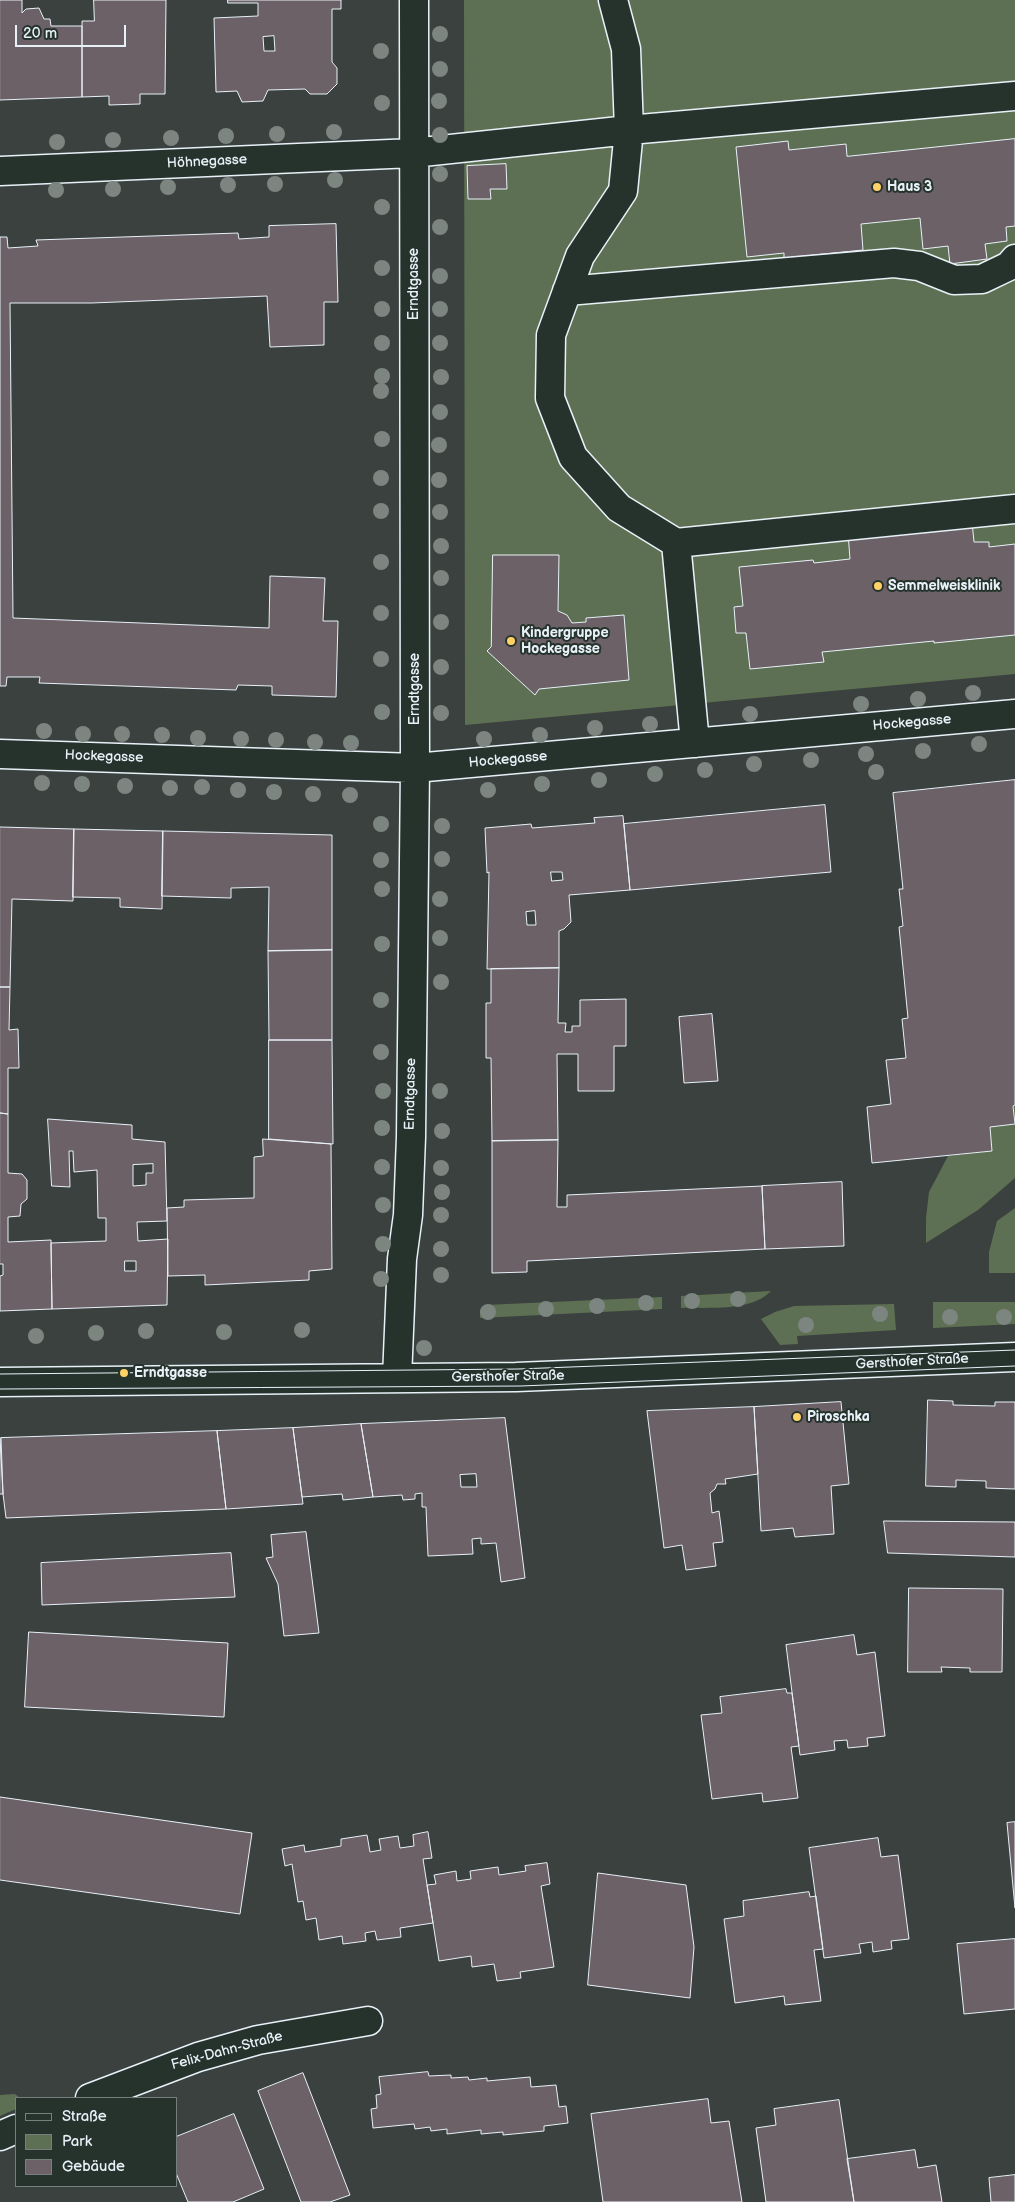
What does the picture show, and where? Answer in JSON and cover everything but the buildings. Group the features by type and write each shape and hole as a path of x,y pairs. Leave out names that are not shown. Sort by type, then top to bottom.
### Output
{"street":[{"name":"Erndtgasse","path":"397,1378 402,1259 408,1215 411,1138 415,768 414,0"},
{"path":"613,0 626,49 630,130 623,191 580,256 551,335 550,398 572,457 619,508 676,543 1015,509"},
{"name":"Höhnegasse","path":"0,171 413,153 630,130 1015,96"},
{"path":"567,290 894,263 919,266 954,280 982,279 1008,266 1015,259"},
{"path":"676,543 696,743"},
{"name":"Hockegasse","path":"0,754 415,768 1015,714"},
{"name":"Gersthofer Straße","path":"0,1382 622,1374 1015,1357"},
{"name":"Felix-Dahn-Straße","path":"93,2097 198,2056 258,2040 368,2020"},
{"path":"0,2136 15,2129"}],"green space":[{"path":"464,0 1015,0 1015,674 465,725"},
{"path":"1015,1105 1015,1124 1013,1106"},
{"path":"1015,1124 1015,1178 978,1210 926,1243 929,1192 948,1156 992,1151 990,1127"},
{"path":"1015,1208 1015,1273 989,1273 989,1252 997,1221"},
{"path":"771,1291 762,1298 741,1305 716,1308 681,1308 681,1296"},
{"path":"662,1297 662,1309 480,1318 480,1310 485,1305"},
{"path":"933,1302 1015,1302 1015,1324 933,1328"},
{"path":"894,1304 896,1330 797,1336 798,1344 780,1345 761,1319 794,1306"},
{"path":"15,2094 19,2097 15,2097 15,2109 0,2116 0,2095"}],"tram line":[{"path":"0,1374 518,1369 1015,1350"},
{"path":"0,1389 521,1386 1015,1366"}],"place":[{"name":"Haus 3","path":"877,187"},
{"name":"Semmelweisklinik","path":"878,586"},
{"name":"Kindergruppe Hockegasse","path":"511,641"},
{"name":"Erndtgasse","path":"124,1373"},
{"name":"Piroschka","path":"797,1417"}]}
